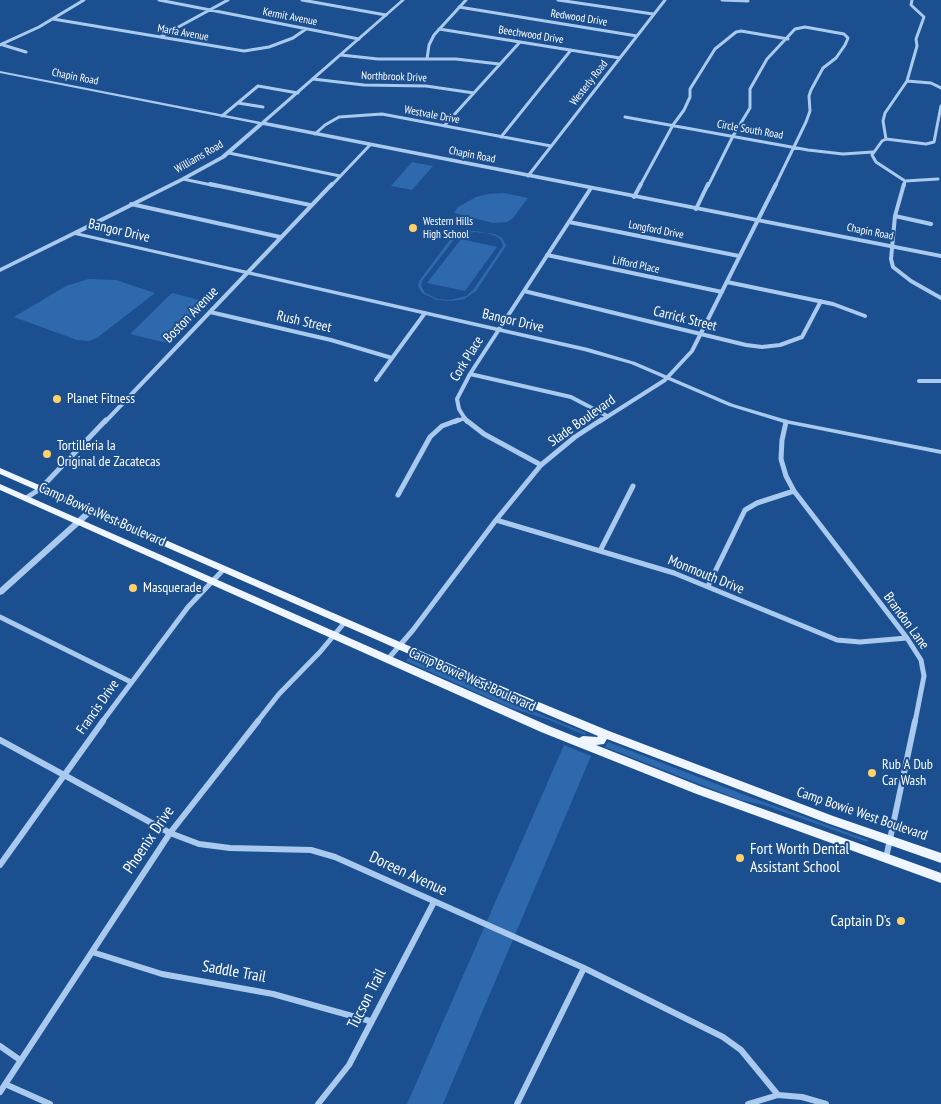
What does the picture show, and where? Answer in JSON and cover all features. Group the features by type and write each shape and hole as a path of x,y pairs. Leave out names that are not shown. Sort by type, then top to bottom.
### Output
{"main road":[{"name":"Camp Bowie West Boulevard","path":"0,471 605,734 707,774 941,858"},
{"name":"Camp Bowie West Boulevard","path":"0,487 545,728 698,790 941,878"},
{"path":"545,728 593,742 600,740 605,734"}],"street":[{"path":"1,45 53,19 84,0"},
{"name":"Kermit Avenue","path":"159,0 207,11 359,39"},
{"path":"160,38 228,0"},
{"path":"302,0 386,15"},
{"name":"Williams Road","path":"0,270 183,179 229,153 403,0"},
{"path":"427,59 429,45 439,29 466,0"},
{"path":"558,0 653,14"},
{"name":"Westerly Road","path":"528,176 665,0"},
{"path":"722,0 748,1"},
{"path":"886,139 883,121 885,113 907,80 917,46 917,34 924,17 911,5 912,0"},
{"name":"Redwood Drive","path":"459,7 637,36"},
{"name":"Marfa Avenue","path":"53,19 223,49 251,50 287,40 306,29"},
{"name":"Slade Boulevard","path":"388,659 541,465 575,437 668,378 692,351 758,221 810,111 809,96 811,90 820,72 836,58 848,38 836,32 800,28 795,29 788,39"},
{"name":"Beechwood Drive","path":"439,29 620,58"},
{"path":"634,197 673,125 684,110 690,97 690,89 699,72 715,49 728,38 741,31 788,39"},
{"path":"696,209 733,136 750,108 750,89 767,59 788,39"},
{"path":"444,126 520,42"},
{"path":"1,45 26,52"},
{"path":"501,136 572,50"},
{"path":"341,55 378,59 456,59 499,64"},
{"name":"Chapin Road","path":"0,72 941,256"},
{"name":"Northbrook Drive","path":"313,79 364,85 426,86 474,93"},
{"path":"907,80 930,83 941,88"},
{"path":"222,116 258,86 298,93"},
{"path":"238,103 263,108"},
{"path":"886,139 926,144 934,142 941,106"},
{"name":"Westvale Drive","path":"315,134 334,119 356,114 382,114 551,146"},
{"name":"Circle South Road","path":"625,117 835,153 873,152"},
{"path":"886,139 873,152 872,155 876,162 905,181 938,179"},
{"name":"Boston Avenue","path":"26,498 40,489 248,273 310,205 370,145"},
{"path":"229,153 340,176"},
{"path":"183,179 310,205"},
{"path":"905,181 895,216 891,262 896,271 941,298"},
{"name":"Cork Place","path":"465,418 459,409 457,399 470,374 591,188"},
{"path":"131,204 280,238"},
{"path":"895,216 931,224"},
{"name":"Longford Drive","path":"569,222 740,256"},
{"name":"Bangor Drive","path":"74,233 612,356 730,405 786,422 941,452"},
{"name":"Lifford Place","path":"547,255 722,292"},
{"path":"727,282 820,301 844,307 865,316"},
{"name":"Carrick Street","path":"524,292 753,347 780,345 802,337 820,301"},
{"name":"Rush Street","path":"210,312 331,340 392,358"},
{"path":"376,380 425,313"},
{"path":"470,374 581,400 607,416"},
{"path":"919,381 941,381"},
{"path":"398,495 413,463 430,437 442,426 465,418 484,434 541,465"},
{"name":"Brandon Lane","path":"786,422 782,440 781,459 786,476 800,502 908,638 921,660 924,676 886,859"},
{"path":"600,550 633,486"},
{"path":"708,586 745,510 757,503 794,491"},
{"path":"0,592 91,511"},
{"name":"Monmouth Drive","path":"496,520 665,570 837,640 860,642 908,638"},
{"name":"Francis Drive","path":"0,865 131,682 188,607 224,569"},
{"path":"0,617 131,682"},
{"name":"Phoenix Drive","path":"0,1092 170,833 279,694 345,622"},
{"name":"Doreen Avenue","path":"0,740 170,833 199,844 230,848 311,850 360,867 584,968 690,1019 722,1037 741,1050 778,1095"},
{"name":"Tucson Trail","path":"318,1104 349,1065 370,1021 434,902"},
{"name":"Saddle Trail","path":"92,952 162,974 273,994 370,1021"},
{"path":"517,1104 584,968"},
{"path":"0,1046 20,1060"},
{"path":"5,1084 50,1104"},
{"path":"748,1104 778,1095 802,1097 826,1104"}],"shaded area":[{"path":"412,162 433,166 412,190 391,186"},
{"path":"504,193 528,198 513,218 507,222 493,223 454,213 458,207 476,197"},
{"path":"474,231 495,234 503,239 506,246 476,291 464,299 451,301 437,300 422,293 418,286 419,281 455,233","holes":["474,232 496,236 501,240 503,246 473,290 466,296 450,300 438,299 425,293 421,286 422,281 453,241 460,235"]},
{"path":"461,239 497,247 465,291 427,283"},
{"path":"89,279 116,280 155,293 97,338 89,341 77,340 14,317 66,286"},
{"path":"172,293 207,302 167,343 130,334"},
{"path":"409,657 586,733 585,735 547,719 511,708 406,661"},
{"path":"608,742 868,840 867,842 764,805 740,800 605,747"},
{"path":"564,745 591,756 443,1104 407,1104"}],"place":[{"name":"Western Hills High School","path":"413,228"},
{"name":"Planet Fitness","path":"57,399"},
{"name":"Tortilleria la Original de Zacatecas","path":"47,454"},
{"name":"Masquerade","path":"133,588"},
{"name":"Rub A Dub Car Wash","path":"872,773"},
{"name":"Fort Worth Dental Assistant School","path":"740,858"},
{"name":"Captain D's","path":"901,921"}]}
